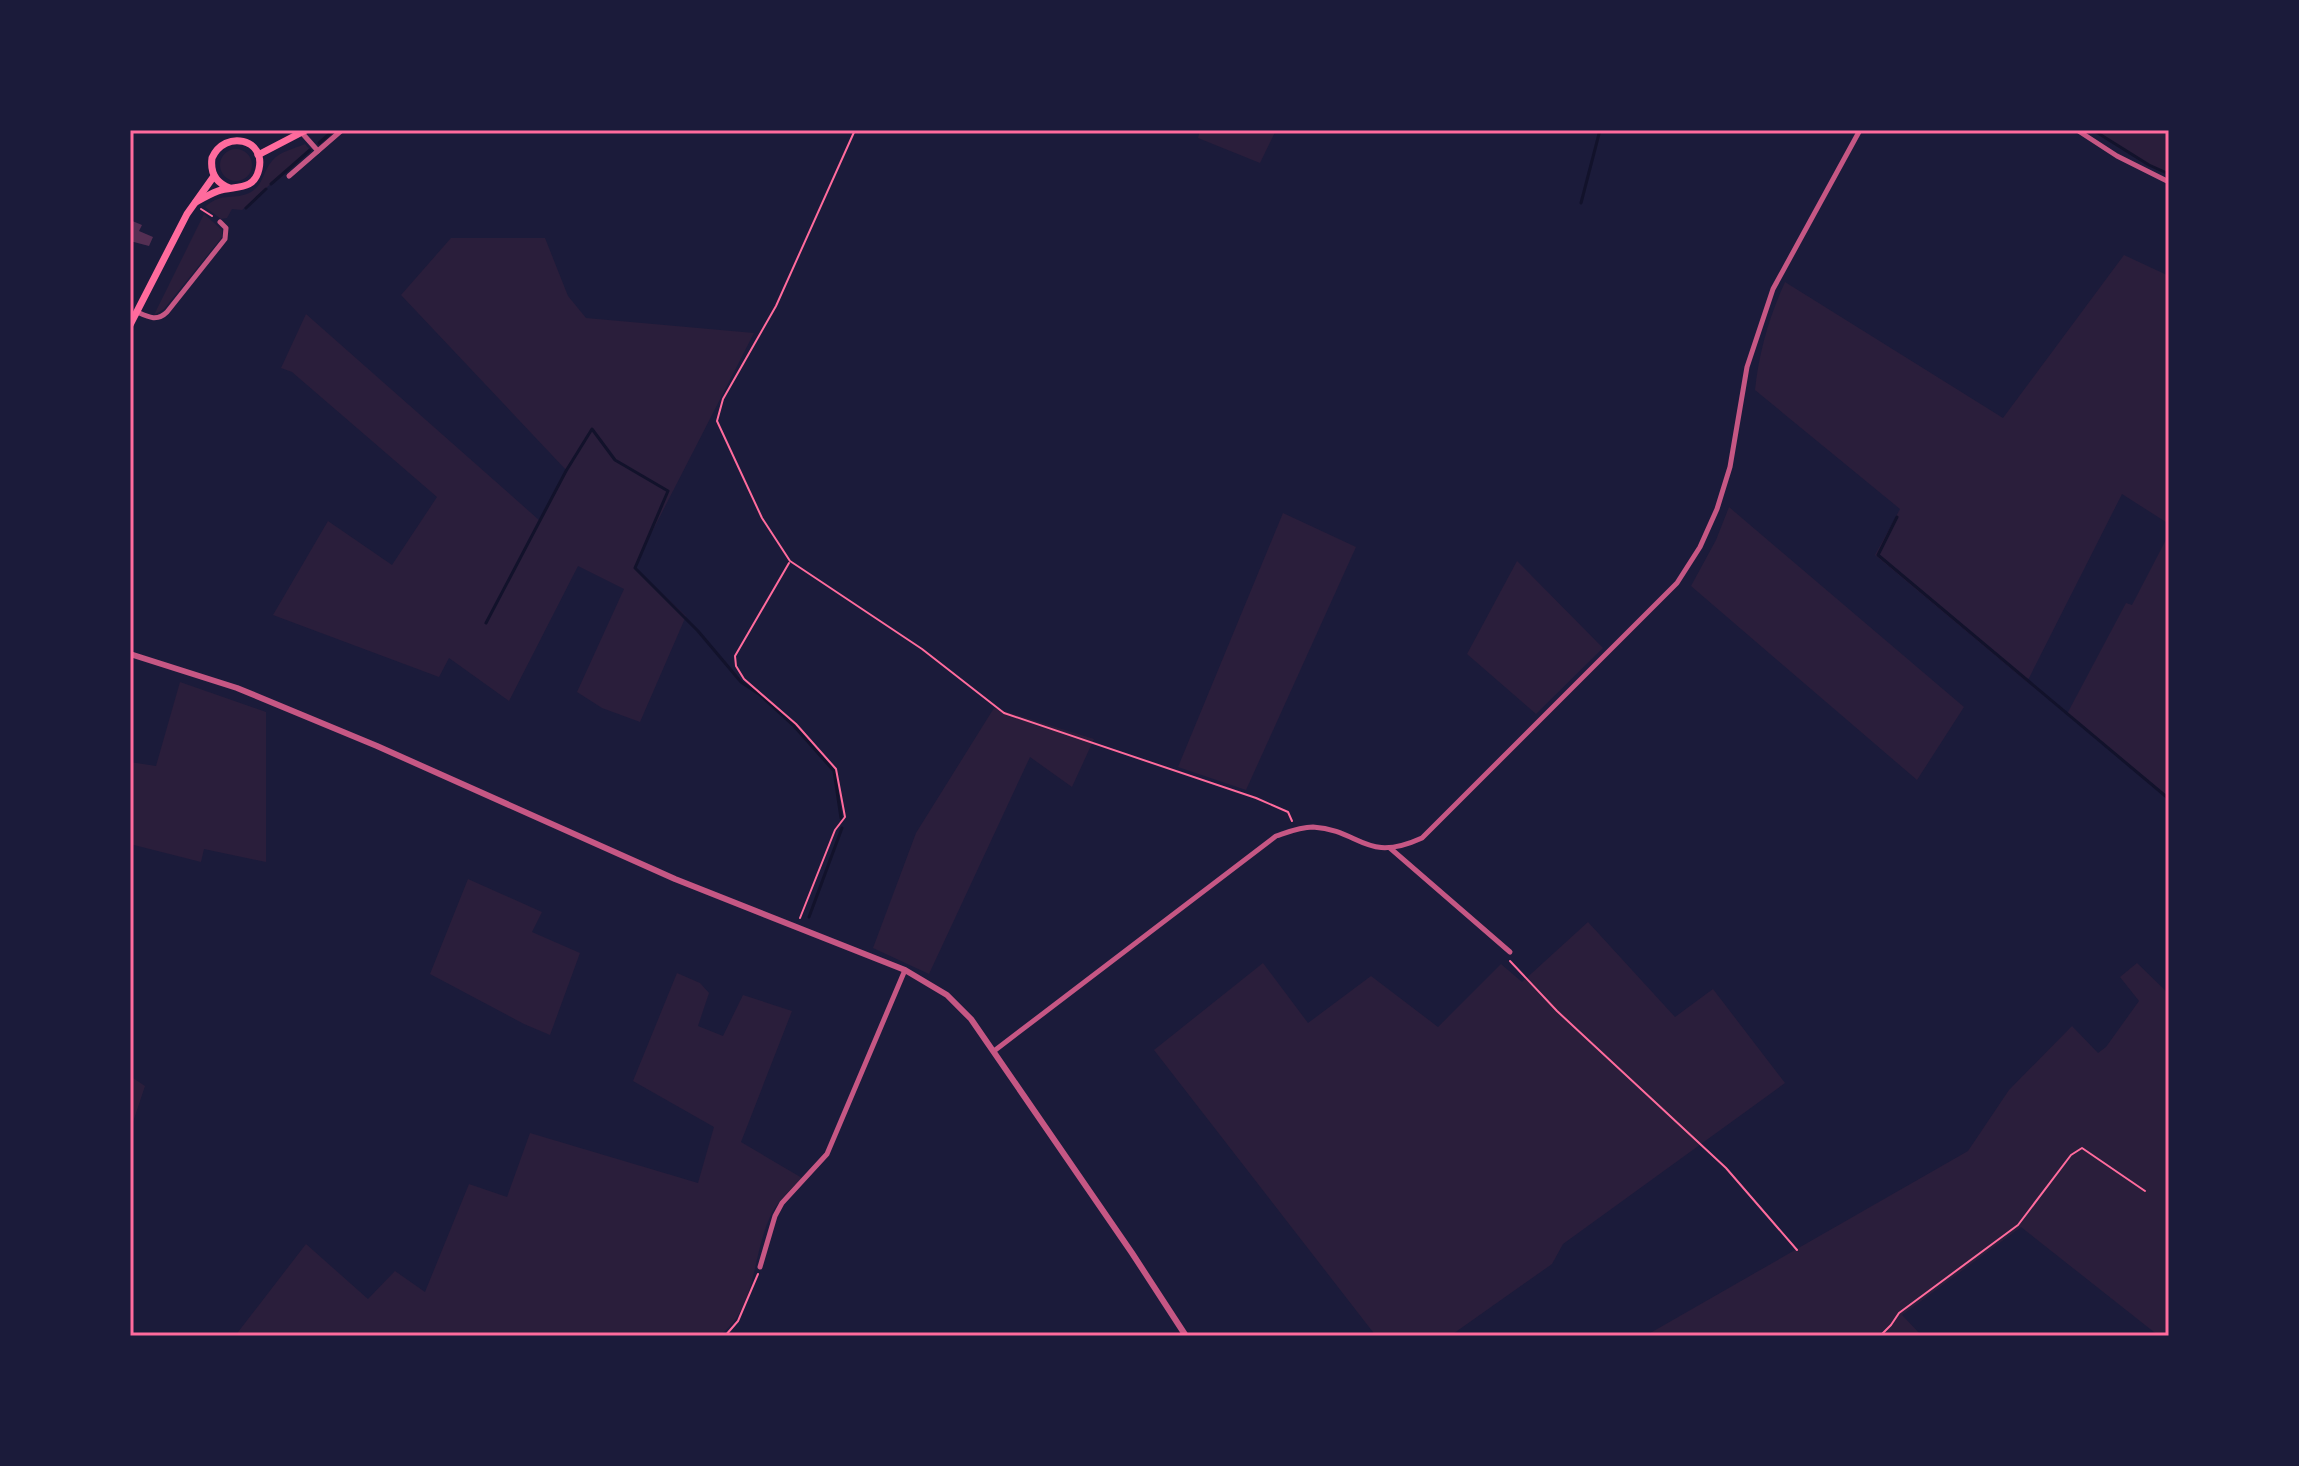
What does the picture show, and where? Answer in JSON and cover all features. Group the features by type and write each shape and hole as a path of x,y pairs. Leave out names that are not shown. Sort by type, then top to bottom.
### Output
{"main road":[{"path":"258,155 304,131"},
{"path":"195,204 216,191 244,187 255,179 259,167 258,155 250,145 234,139 215,151 211,165 214,176 230,188"},
{"path":"130,325 195,204 214,176"}],"street":[{"path":"234,139 235,130"},
{"path":"289,176 342,130"},
{"path":"994,1051 1276,836 1295,829 1329,830 1370,847 1390,848 1405,846 1422,838 1492,771 1686,571 1704,539 1722,495 1730,467 1747,367 1773,289 1860,130"},
{"path":"2077,130 2117,156 2169,182"},
{"path":"304,131 318,151"},
{"path":"137,312 153,319 167,312 225,239 226,228 220,222"},
{"path":"130,654 237,688 377,746 675,879 905,970 947,995 971,1019 994,1051 1186,1336"},
{"path":"1390,848 1510,952"},
{"path":"760,1267 782,1203 827,1154 905,970"}],"path":[{"path":"855,130 776,306 723,399 717,421 762,518 790,561 922,649 1004,713 1256,798 1288,812 1295,829"},
{"path":"195,204 220,222"},
{"path":"790,561 735,656 736,666 744,679 796,724 836,769 845,817 835,830 796,926"},
{"path":"1510,952 1510,963 1657,1106 1726,1168 1797,1250"},
{"path":"1880,1336 1899,1313 2018,1225 2071,1155 2082,1148 2145,1191"},
{"path":"725,1336 738,1321 760,1267"}],"shaded area":[{"path":"1200,130 1276,130 1260,163 1198,138"},
{"path":"2091,130 2169,130 2169,174 2149,165"},
{"path":"305,144 309,149 242,210 232,209 227,218 221,219 205,207 217,199 251,192 275,158"},
{"path":"236,149 247,154 252,165 247,176 236,181 225,176 220,165 225,154"},
{"path":"204,214 222,230 222,237 164,309 154,315"},
{"path":"451,238 545,238 568,296 586,318 754,333 634,567 686,616 640,722 602,708 577,692 624,589 578,566 509,701 449,658 439,677 273,615 328,521 392,565 437,497 292,372 281,368 306,314 539,520 567,471 401,295"},
{"path":"2124,255 2169,276 2169,524 2122,494 2027,682 1875,555 1900,509 1755,390 1762,348 1785,282 2003,418"},
{"path":"1729,507 1964,707 1917,780 1691,586 1716,540"},
{"path":"1283,513 1356,547 1246,790 1178,767"},
{"path":"2169,534 2169,797 2067,714 2126,603 2132,605"},
{"path":"1517,561 1603,648 1536,714 1467,654"},
{"path":"180,682 266,712 266,862 204,849 201,862 130,844 130,762 156,766"},
{"path":"994,708 1094,739 1072,787 1030,757 929,974 873,948 916,833"},
{"path":"468,879 542,912 532,932 580,953 550,1035 430,974"},
{"path":"1588,922 1675,1017 1713,989 1785,1083 1563,1244 1552,1264 1450,1336 1376,1336 1154,1050 1263,963 1308,1023 1371,976 1438,1027 1501,964 1522,982"},
{"path":"2137,963 2169,994 2169,1336 2159,1336 2021,1227 1902,1315 1922,1336 1645,1336 1968,1151 2009,1090 2072,1026 2098,1053 2106,1047 2139,1001 2120,977"},
{"path":"677,973 700,983 709,993 698,1026 723,1036 743,995 792,1011 741,1142 802,1178 773,1211 748,1294 732,1324 719,1336 235,1336 306,1244 368,1299 395,1271 425,1292 469,1184 507,1197 530,1133 698,1183 714,1127 633,1081"},
{"path":"130,1076 145,1086 130,1131"}],"building":[{"path":"130,220 142,225 139,231 153,237 149,246 130,241"}],"waterway":[{"path":"319,143 334,130"},
{"path":"1581,203 1600,130"},
{"path":"2093,130 2169,174"},
{"path":"271,184 310,150"},
{"path":"246,208 266,189"},
{"path":"486,623 566,471 592,429 615,460 668,491 635,568 698,631 741,682 794,726 834,771 841,818"},
{"path":"1897,517 1878,555 2169,799"},
{"path":"809,917 842,828"}]}
